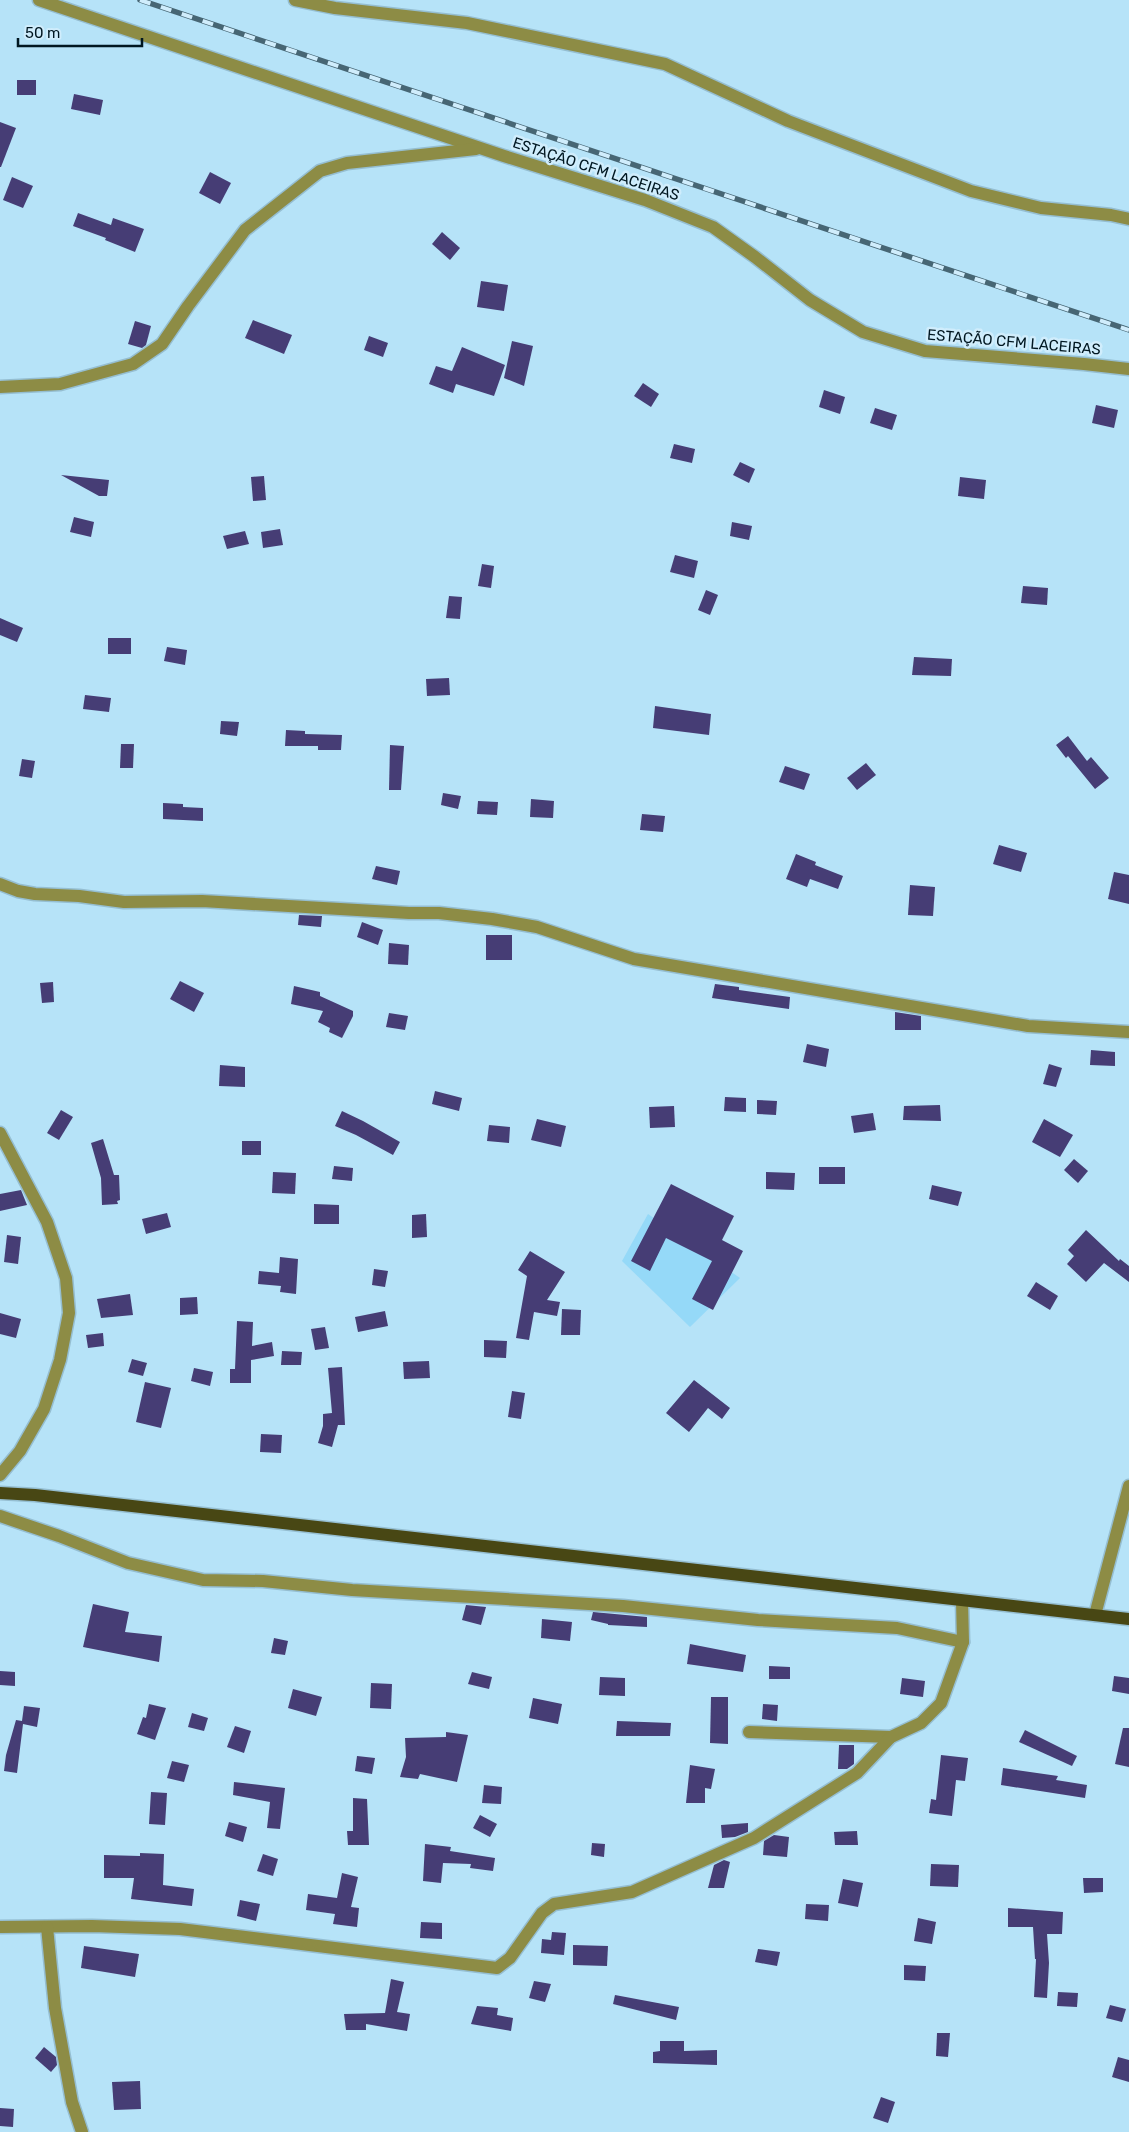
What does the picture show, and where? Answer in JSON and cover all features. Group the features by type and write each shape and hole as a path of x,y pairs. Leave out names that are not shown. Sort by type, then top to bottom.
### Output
{"main road":[{"path":"0,1493 35,1495 1129,1619"}],"street":[{"name":"ESTAÇÃO CFM LACEIRAS","path":"39,0 480,148 645,200 713,227 756,256 810,300 863,332 925,351 1084,364 1129,370"},
{"path":"295,0 335,8 467,23 664,64 788,121 971,191 1041,208 1111,215 1129,219"},
{"path":"0,387 60,384 133,364 162,344 188,306 246,230 320,171 347,163 480,148"},
{"path":"0,884 18,891 35,894 78,896 124,902 202,901 409,914 439,913 492,919 537,927 634,959 1028,1026 1129,1032"},
{"path":"0,1133 46,1222 66,1278 69,1313 60,1360 44,1409 20,1451 0,1476"},
{"path":"1095,1615 1129,1486"},
{"path":"0,1516 59,1536 128,1563 202,1580 263,1581 352,1590 623,1606 758,1620 897,1628 963,1642"},
{"path":"0,1927 47,1926 180,1929 497,1968 510,1958 542,1913 554,1904 632,1892 754,1838 857,1773 891,1737 921,1723 941,1703 963,1642 962,1600"},
{"path":"749,1732 891,1737"},
{"path":"47,1926 55,2008 72,2102 82,2132"}],"shaded area":[{"path":"648,1214 740,1278 690,1327 622,1261"}],"building":[{"path":"17,80 36,80 36,95 17,95"},
{"path":"74,94 103,100 100,115 71,109"},
{"path":"0,122 16,128 1,167 0,167"},
{"path":"210,172 231,183 220,204 199,193"},
{"path":"12,177 33,186 23,208 3,200"},
{"path":"78,213 111,225 113,218 144,229 135,252 105,240 106,238 73,226"},
{"path":"442,232 460,248 450,260 432,244"},
{"path":"481,281 508,285 504,311 477,307"},
{"path":"253,320 292,335 284,354 245,338"},
{"path":"135,321 151,326 146,345 142,348 128,344"},
{"path":"369,336 388,343 383,357 364,350"},
{"path":"512,341 533,346 524,386 504,378"},
{"path":"462,347 505,365 494,396 456,384 453,393 429,384 436,366 452,371"},
{"path":"643,383 659,394 651,407 634,396"},
{"path":"824,390 845,397 840,414 819,407"},
{"path":"1096,405 1118,410 1114,428 1092,423"},
{"path":"875,408 897,415 892,430 870,423"},
{"path":"674,444 695,449 692,463 670,458"},
{"path":"740,462 755,469 749,483 733,475"},
{"path":"61,475 109,480 107,496 99,496"},
{"path":"264,476 266,500 253,501 251,477"},
{"path":"960,477 986,480 984,499 958,496"},
{"path":"74,517 94,522 91,537 70,532"},
{"path":"732,522 752,526 749,540 730,536"},
{"path":"280,529 283,545 263,548 261,532"},
{"path":"245,531 249,544 227,549 223,536"},
{"path":"675,555 698,561 694,578 670,572"},
{"path":"482,564 494,566 491,588 478,586"},
{"path":"1023,586 1048,588 1047,605 1021,603"},
{"path":"706,590 718,595 710,615 698,610"},
{"path":"449,596 462,597 460,619 446,618"},
{"path":"0,618 23,628 17,642 0,635"},
{"path":"108,638 131,638 131,654 108,654"},
{"path":"167,647 187,650 185,665 164,661"},
{"path":"914,657 952,659 951,676 912,675"},
{"path":"449,678 450,695 427,696 426,679"},
{"path":"85,695 111,698 109,712 83,709"},
{"path":"655,706 711,714 709,735 653,728"},
{"path":"221,721 239,722 237,736 220,734"},
{"path":"286,730 305,731 305,734 342,735 341,750 318,750 318,746 285,746"},
{"path":"1068,736 1087,761 1091,757 1109,778 1095,789 1068,756 1066,758 1056,745"},
{"path":"121,744 134,744 133,768 120,768"},
{"path":"390,745 404,746 401,790 389,790"},
{"path":"22,759 35,761 32,778 19,776"},
{"path":"866,763 876,775 857,790 847,778"},
{"path":"785,766 810,774 804,790 779,782"},
{"path":"443,793 461,796 458,809 441,805"},
{"path":"531,799 554,801 553,818 530,817"},
{"path":"478,801 498,802 497,815 477,814"},
{"path":"163,803 203,808 203,821 163,819"},
{"path":"642,814 665,816 663,832 640,830"},
{"path":"999,845 1027,853 1021,872 993,864"},
{"path":"796,854 816,862 815,865 843,876 838,889 810,879 807,887 786,879"},
{"path":"376,866 400,871 397,885 372,879"},
{"path":"1114,872 1129,875 1129,904 1108,899"},
{"path":"910,885 935,887 933,916 908,915"},
{"path":"299,915 322,916 321,927 298,925"},
{"path":"362,922 383,930 378,945 357,937"},
{"path":"486,935 512,935 512,960 486,960"},
{"path":"389,943 409,945 408,965 388,964"},
{"path":"180,981 204,993 194,1012 170,999"},
{"path":"53,982 54,1002 42,1003 40,983"},
{"path":"715,984 739,987 739,990 790,997 789,1009 712,998"},
{"path":"294,986 320,992 320,996 353,1011 353,1016 342,1038 329,1032 330,1028 318,1022 323,1011 291,1004"},
{"path":"895,1012 921,1016 921,1030 895,1030"},
{"path":"389,1013 408,1016 405,1030 386,1027"},
{"path":"807,1044 829,1049 826,1067 803,1062"},
{"path":"1091,1050 1115,1052 1115,1066 1090,1065"},
{"path":"1049,1064 1062,1068 1056,1087 1043,1084"},
{"path":"220,1065 245,1067 245,1087 219,1086"},
{"path":"435,1091 462,1098 459,1111 432,1104"},
{"path":"725,1097 746,1098 746,1112 724,1111"},
{"path":"757,1100 777,1101 776,1115 757,1114"},
{"path":"940,1105 941,1121 903,1120 904,1106"},
{"path":"674,1106 675,1127 650,1128 649,1107"},
{"path":"61,1110 73,1117 59,1140 47,1133"},
{"path":"342,1111 400,1142 393,1155 335,1126"},
{"path":"873,1113 876,1130 854,1133 851,1116"},
{"path":"537,1119 566,1126 561,1147 531,1140"},
{"path":"1044,1119 1073,1135 1060,1157 1032,1142"},
{"path":"489,1125 510,1127 509,1143 487,1141"},
{"path":"103,1139 114,1175 119,1175 120,1200 117,1201 118,1204 102,1205 101,1178 91,1143"},
{"path":"242,1141 261,1141 261,1155 242,1155"},
{"path":"1074,1159 1088,1171 1078,1183 1064,1170"},
{"path":"334,1166 353,1168 352,1181 332,1179"},
{"path":"819,1167 845,1167 845,1184 819,1184"},
{"path":"273,1172 296,1173 295,1194 272,1193"},
{"path":"766,1172 795,1173 794,1190 766,1189"},
{"path":"671,1184 734,1216 722,1240 743,1251 713,1310 692,1299 712,1261 666,1238 650,1271 631,1261"},
{"path":"932,1185 962,1192 958,1206 929,1199"},
{"path":"21,1190 27,1205 0,1211 0,1194"},
{"path":"314,1204 339,1205 339,1224 314,1224"},
{"path":"167,1213 171,1227 146,1234 142,1219"},
{"path":"426,1214 427,1237 412,1238 412,1215"},
{"path":"1086,1230 1119,1261 1120,1259 1129,1266 1129,1282 1104,1263 1086,1282 1067,1264 1074,1256 1068,1250"},
{"path":"7,1235 21,1237 18,1264 4,1262"},
{"path":"530,1251 565,1272 547,1300 560,1302 557,1316 534,1312 529,1340 516,1338 527,1276 518,1270"},
{"path":"280,1257 298,1259 296,1294 280,1292 281,1286 258,1284 259,1271 279,1273"},
{"path":"374,1269 388,1271 385,1287 372,1285"},
{"path":"1036,1282 1058,1296 1050,1310 1027,1296"},
{"path":"130,1294 133,1315 101,1318 97,1299"},
{"path":"197,1297 198,1314 180,1315 180,1298"},
{"path":"562,1309 581,1310 580,1335 561,1335"},
{"path":"385,1311 388,1326 358,1332 355,1317"},
{"path":"0,1313 21,1319 16,1338 0,1334"},
{"path":"237,1321 253,1322 252,1346 272,1342 274,1356 251,1360 251,1383 230,1383 230,1369 235,1369"},
{"path":"325,1327 329,1348 315,1350 311,1329"},
{"path":"103,1333 104,1346 88,1348 86,1335"},
{"path":"484,1340 507,1341 506,1358 484,1357"},
{"path":"282,1351 302,1352 301,1365 281,1365"},
{"path":"132,1359 147,1363 143,1376 128,1372"},
{"path":"429,1361 430,1378 404,1379 403,1362"},
{"path":"342,1367 345,1425 338,1425 332,1447 318,1443 323,1426 323,1414 332,1413 328,1368"},
{"path":"194,1368 213,1372 210,1386 191,1381"},
{"path":"694,1380 730,1408 722,1419 708,1408 689,1432 666,1413"},
{"path":"145,1382 171,1388 161,1428 136,1422"},
{"path":"512,1391 525,1393 521,1419 508,1417"},
{"path":"261,1434 282,1435 281,1453 260,1452"},
{"path":"93,1604 129,1612 125,1632 162,1636 159,1662 83,1647"},
{"path":"466,1605 486,1607 481,1625 462,1620"},
{"path":"593,1612 647,1617 647,1627 608,1625 591,1620"},
{"path":"542,1619 572,1622 570,1641 541,1638"},
{"path":"274,1638 288,1641 285,1655 271,1653"},
{"path":"690,1644 746,1655 743,1672 687,1664"},
{"path":"769,1666 790,1667 790,1679 769,1679"},
{"path":"0,1671 15,1672 15,1686 0,1685"},
{"path":"472,1672 492,1677 489,1689 468,1684"},
{"path":"1114,1676 1129,1678 1129,1694 1112,1691"},
{"path":"600,1677 625,1678 625,1696 599,1695"},
{"path":"902,1678 925,1681 923,1697 900,1694"},
{"path":"371,1683 392,1684 391,1709 370,1708"},
{"path":"293,1689 322,1697 316,1716 288,1708"},
{"path":"711,1697 728,1697 728,1744 710,1743"},
{"path":"533,1698 562,1704 558,1724 529,1718"},
{"path":"149,1704 166,1708 155,1740 137,1734 143,1717 146,1718"},
{"path":"763,1704 778,1705 777,1721 762,1719"},
{"path":"24,1706 40,1708 37,1727 23,1724 17,1773 4,1771 6,1755 16,1720 22,1721"},
{"path":"192,1713 208,1718 204,1731 188,1727"},
{"path":"617,1721 671,1723 670,1736 616,1736"},
{"path":"235,1726 251,1731 244,1753 227,1747"},
{"path":"1123,1728 1129,1728 1129,1767 1115,1764"},
{"path":"1025,1730 1077,1756 1072,1766 1019,1742"},
{"path":"446,1732 468,1735 457,1782 420,1774 418,1779 400,1777 406,1757 405,1738 446,1737"},
{"path":"839,1745 854,1745 854,1764 847,1769 838,1769"},
{"path":"941,1755 968,1758 965,1781 956,1780 952,1816 929,1813 931,1799 936,1800"},
{"path":"357,1756 375,1758 372,1774 355,1771"},
{"path":"172,1761 189,1765 184,1782 167,1778"},
{"path":"690,1765 715,1769 711,1789 705,1788 705,1803 686,1803"},
{"path":"1003,1768 1058,1776 1056,1780 1087,1785 1085,1798 1001,1785"},
{"path":"234,1782 285,1788 280,1829 267,1828 270,1802 233,1795"},
{"path":"484,1785 502,1787 501,1804 482,1803"},
{"path":"151,1792 167,1793 165,1825 149,1824"},
{"path":"353,1798 367,1799 369,1845 348,1845 347,1831 353,1831"},
{"path":"480,1815 497,1824 490,1837 473,1828"},
{"path":"229,1822 247,1827 243,1842 225,1836"},
{"path":"748,1823 748,1832 735,1837 722,1838 721,1825"},
{"path":"857,1831 858,1845 835,1845 834,1832"},
{"path":"774,1835 789,1837 787,1857 763,1855 764,1841"},
{"path":"592,1843 605,1844 604,1857 591,1855"},
{"path":"425,1844 451,1847 450,1851 495,1858 493,1871 470,1868 471,1864 443,1863 441,1883 423,1881"},
{"path":"140,1853 164,1854 163,1885 194,1889 192,1906 131,1899 134,1878 104,1878 104,1855 140,1856"},
{"path":"263,1854 278,1859 273,1876 257,1871"},
{"path":"724,1860 730,1862 724,1888 708,1888 714,1865"},
{"path":"931,1864 959,1865 958,1887 930,1886"},
{"path":"342,1873 358,1877 351,1907 359,1908 357,1927 333,1924 335,1914 306,1910 308,1894 337,1898"},
{"path":"1083,1878 1103,1878 1103,1892 1084,1893"},
{"path":"843,1879 863,1883 858,1907 838,1903"},
{"path":"240,1900 260,1904 256,1921 237,1916"},
{"path":"806,1904 829,1905 828,1921 805,1919"},
{"path":"1008,1908 1063,1912 1062,1934 1047,1934 1049,1963 1047,1998 1034,1997 1036,1959 1033,1927 1008,1927"},
{"path":"918,1918 936,1922 932,1944 914,1941"},
{"path":"421,1922 442,1923 442,1939 420,1938"},
{"path":"552,1932 566,1933 564,1955 541,1953 542,1939 551,1940"},
{"path":"573,1945 608,1946 607,1966 573,1965"},
{"path":"84,1946 139,1954 135,1977 81,1968"},
{"path":"758,1949 780,1952 777,1966 755,1962"},
{"path":"904,1965 926,1966 925,1981 904,1980"},
{"path":"391,1979 404,1982 397,2012 410,2014 407,2031 366,2024 366,2030 346,2030 344,2014 385,2013"},
{"path":"534,1981 551,1984 545,2002 529,1998"},
{"path":"1058,1992 1078,1993 1077,2007 1057,2006"},
{"path":"615,1995 679,2007 676,2020 613,2004"},
{"path":"1110,2005 1126,2009 1122,2022 1106,2018"},
{"path":"477,2006 498,2008 497,2015 513,2018 511,2031 471,2024"},
{"path":"937,2033 950,2033 948,2057 936,2056"},
{"path":"660,2041 684,2041 684,2051 717,2050 717,2065 653,2063 653,2052 660,2051"},
{"path":"44,2047 56,2057 57,2065 51,2072 35,2058"},
{"path":"1118,2057 1129,2060 1129,2082 1112,2077"},
{"path":"140,2081 141,2109 114,2110 112,2082"},
{"path":"881,2097 895,2102 888,2123 873,2118"},
{"path":"0,2108 14,2109 13,2127 0,2126"}],"railway":[{"path":"140,0 1129,330"}]}
